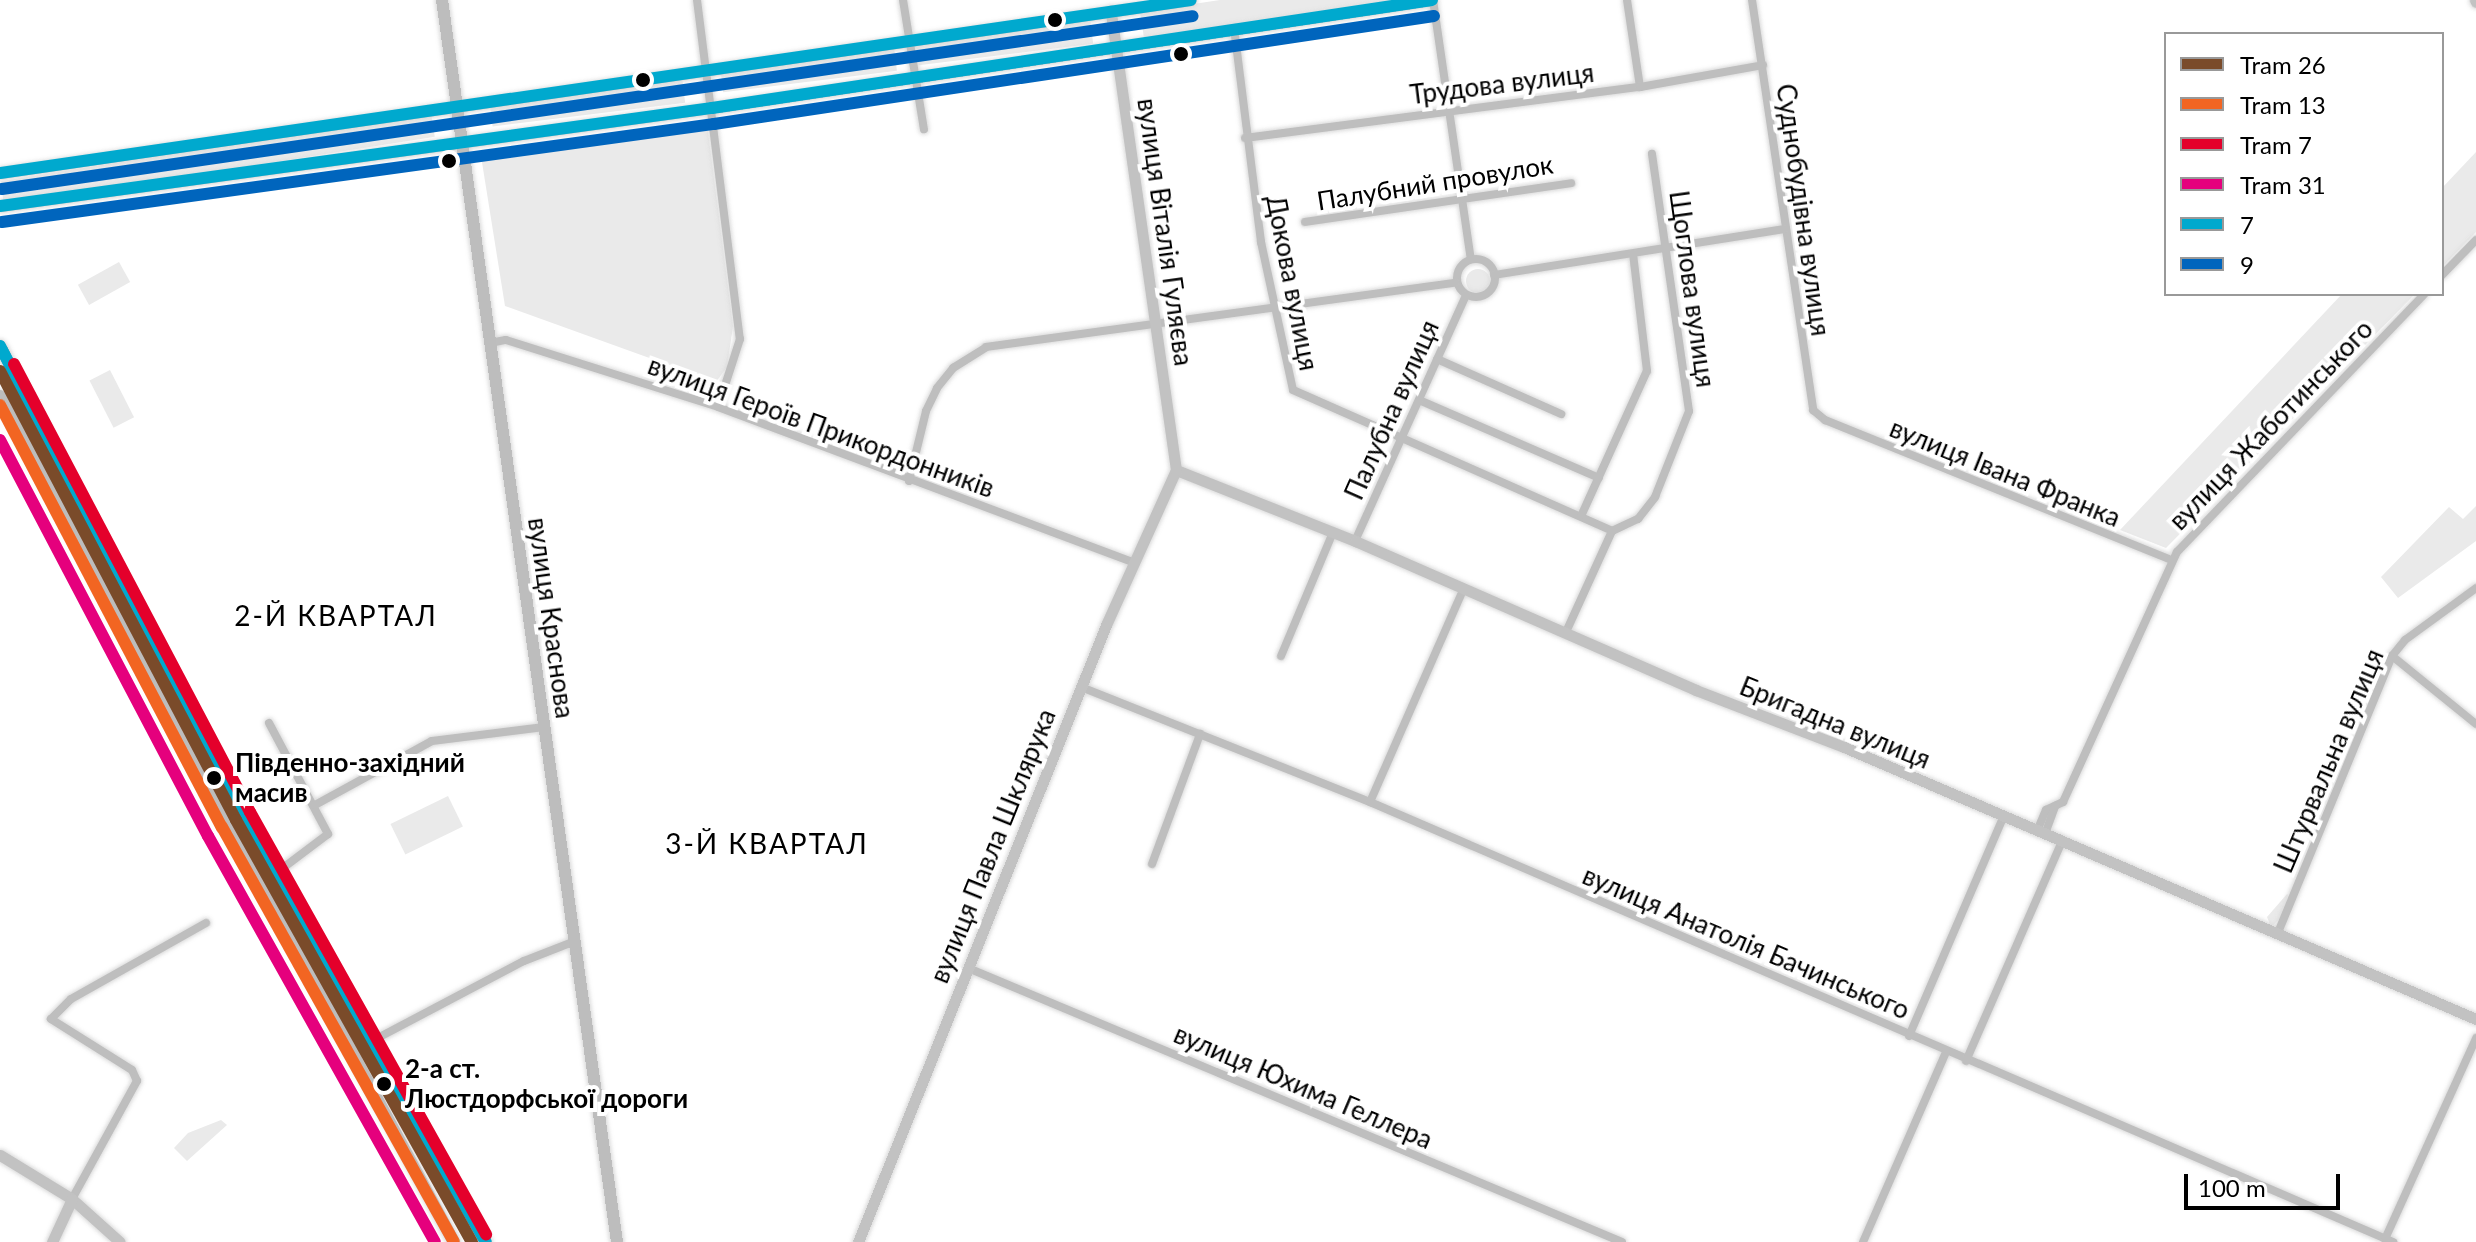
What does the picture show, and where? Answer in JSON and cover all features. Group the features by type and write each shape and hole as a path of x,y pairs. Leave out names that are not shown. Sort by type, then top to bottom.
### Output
{"main road":[{"name":"вулиця Краснова","path":"442,0 617,1242"},
{"path":"0,173 910,42 1110,6 1191,0"},
{"path":"0,206 461,139 712,108 1116,45 1433,0"},
{"name":"вулиця Віталія Гуляєва","path":"1110,6 1176,470"},
{"path":"0,346 275,874 486,1242"},
{"path":"0,396 250,869 353,1051 454,1242"},
{"name":"Бригадна вулиця","path":"1176,470 1355,541 1463,590 2041,832 2476,1019"},
{"name":"вулиця Павла Шклярука","path":"858,1242 1081,687 1176,470"},
{"path":"0,1155 72,1199 120,1242"},
{"path":"52,1242 72,1199"}],"street":[{"path":"697,0 740,339 718,407"},
{"path":"903,0 924,129"},
{"path":"909,481 926,411 953,368 986,347 1456,283 1471,259 1433,0"},
{"path":"1627,0 1640,87"},
{"name":"Суднобудівна вулиця","path":"1752,0 1808,399 1825,420"},
{"name":"Докова вулиця","path":"1234,28 1245,138 1293,390 1582,514 1612,531"},
{"name":"Трудова вулиця","path":"1245,138 1640,87 1763,65"},
{"name":"Щоглова вулиця","path":"1612,531 1638,519 1655,497 1689,411 1652,154"},
{"name":"Палубний провулок","path":"1305,222 1571,183"},
{"path":"1471,259 1486,262 1494,275 1785,229"},
{"path":"2444,273 2476,240"},
{"path":"1582,514 1647,371 1633,254"},
{"name":"Палубна вулиця","path":"1466,295 1489,291 1494,275"},
{"name":"Палубна вулиця","path":"1456,283 1466,295"},
{"name":"Палубна вулиця","path":"1355,541 1466,295"},
{"name":"вулиця Жаботинського","path":"2041,832 2046,810 2063,802 2172,560 2422,296"},
{"name":"вулиця Героїв Прикордонників","path":"490,343 506,340 718,407 909,481 1137,563"},
{"path":"1437,359 1561,414"},
{"path":"1419,400 1599,478"},
{"name":"вулиця Івана Франка","path":"1825,420 2172,560"},
{"path":"1566,632 1612,531"},
{"path":"1281,656 1333,532"},
{"name":"Штурвальна вулиця","path":"2277,935 2392,656 2405,640 2476,588"},
{"path":"1370,802 1463,590"},
{"path":"2392,656 2476,724"},
{"name":"вулиця Анатолія Бачинського","path":"1081,687 1370,802 1966,1061 2389,1240"},
{"path":"269,723 328,834 324,842 275,874"},
{"path":"315,805 432,741 544,727"},
{"path":"1152,864 1200,734"},
{"path":"1909,1036 2003,818"},
{"path":"1966,1061 2062,841"},
{"path":"72,1199 137,1081 132,1070 51,1019 71,999 206,923"},
{"path":"353,1051 524,961 575,941"},
{"name":"вулиця Юхима Геллера","path":"968,968 1622,1242"},
{"path":"2389,1240 2476,1038"},
{"path":"1863,1242 1946,1052"}],"shaded area":[{"path":"1220,0 1404,0 1144,38 1140,12"},
{"path":"1090,18 1093,44 918,65 915,39"},
{"path":"894,47 897,71 723,92 720,68"},
{"path":"682,77 685,103 493,126 489,101"},
{"path":"431,113 435,137 4,205 0,181"},
{"path":"707,124 733,326 727,367 716,382 505,306 481,156"},
{"path":"2476,152 2476,232 2444,265 2444,186"},
{"path":"119,262 130,282 89,305 78,285"},
{"path":"1478,269 1489,276 1490,281 1483,292 1478,293 1467,286 1466,281 1473,270"},
{"path":"2340,296 2413,296 2166,548 2120,530"},
{"path":"110,370 134,417 114,428 90,380"},
{"path":"2476,506 2476,541 2398,598 2381,577 2449,507 2463,519"},
{"path":"448,796 463,827 405,855 390,824"},
{"path":"2287,894 2291,898 2285,914 2271,927 2267,917"},
{"path":"221,1120 227,1125 187,1161 174,1148 188,1133"}],"tram line":[{"name":"7","path":"14,364 250,812 486,1234"},
{"name":"26","path":"0,371 236,820 472,1242"},
{"name":"13","path":"0,405 222,827 454,1242"},
{"name":"31","path":"0,440 208,836 435,1242"}],"transit line":[{"name":"7","path":"0,173 1191,0"},
{"name":"7","path":"0,206 712,108 1432,0"},
{"name":"9","path":"2,189 1193,16"},
{"name":"9","path":"2,222 714,124 1434,16"},
{"name":"7","path":"0,346 267,860 486,1242"}],"place":[{"name":"Південно-західний масив","path":"214,778"},
{"name":"2-а ст. Люстдорфської дороги","path":"384,1084"}],"district":[{"name":"2-Й КВАРТАЛ","path":"336,615"},
{"name":"3-Й КВАРТАЛ","path":"767,843"}]}
